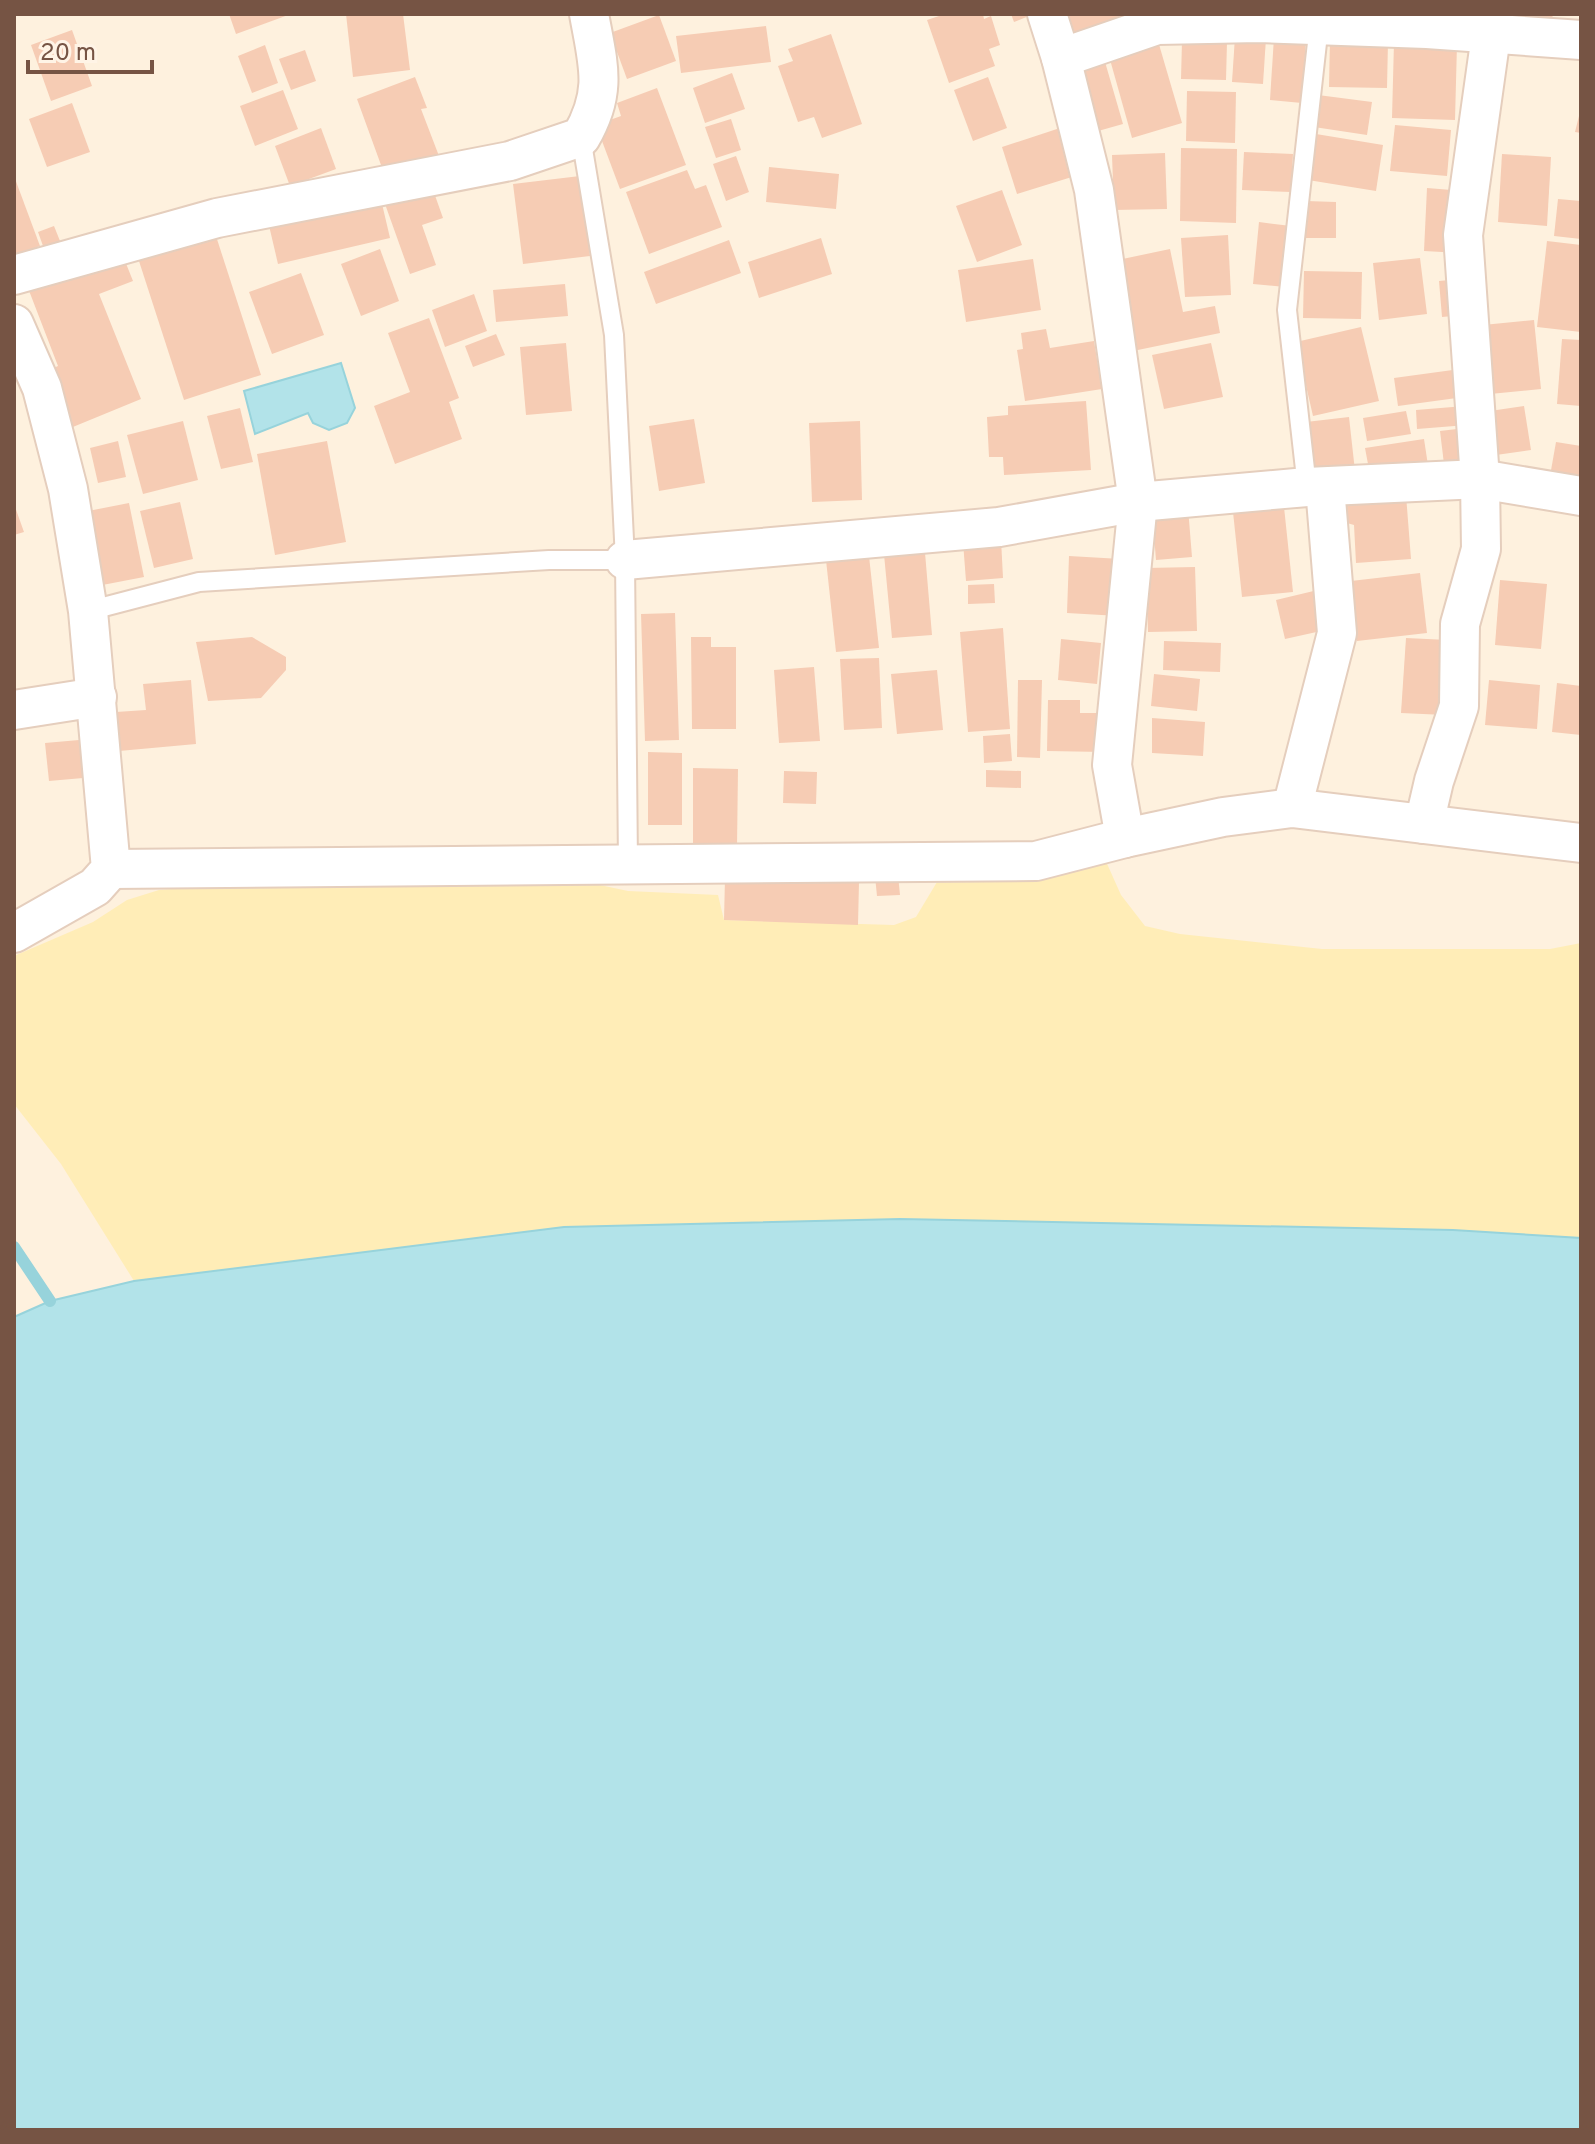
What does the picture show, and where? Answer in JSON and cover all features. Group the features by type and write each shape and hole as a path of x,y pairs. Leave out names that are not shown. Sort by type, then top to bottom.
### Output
{"street":[{"path":"14,275 217,218 510,161 581,137 595,113 599,74 589,14"},
{"path":"1047,14 1094,190 1138,502 1112,765 1125,838"},
{"path":"1061,58 1157,25 1493,23 1581,40"},
{"path":"1424,824 1434,781 1459,706 1460,624 1481,549 1480,479 1463,235 1493,23"},
{"path":"14,324 42,388 68,489 88,611 111,869 95,887 14,933"},
{"path":"625,560 999,527 1138,502 1316,487 1480,479 1581,496"},
{"path":"1292,808 1337,633 1316,487"},
{"path":"14,710 97,697"},
{"path":"111,869 1036,861 1223,817 1292,808 1581,843"}],"lane":[{"path":"1316,487 1287,310 1319,25"},
{"path":"581,137 614,335 625,560 628,864"},
{"path":"88,611 199,582 549,560 625,560"}],"sand":[{"path":"1104,857 1121,895 1145,926 1180,934 1322,949 1550,949 1581,943 1581,1238 1452,1230 900,1219 564,1227 134,1281 61,1164 14,1104 14,956 93,922 127,900 159,890 222,885 581,881 628,891 718,895 724,920 894,925 916,917 940,877"}],"water":[{"path":"341,363 355,408 347,423 329,430 313,423 308,413 255,434 244,391"},
{"path":"900,1219 1453,1230 1581,1238 1581,2130 14,2130 14,1317 50,1301 134,1281 564,1227"}],"building":[{"path":"229,14 291,14 236,34"},
{"path":"346,14 403,14 410,70 353,77"},
{"path":"945,14 983,14 984,19 991,16 1000,45 989,49 995,66 949,83 927,20"},
{"path":"1011,14 1034,14 1014,22"},
{"path":"1058,14 1132,14 1070,44"},
{"path":"1527,14 1553,14 1552,19"},
{"path":"659,15 676,61 627,79 610,33"},
{"path":"766,26 771,62 681,73 676,36"},
{"path":"72,30 92,86 51,101 31,45"},
{"path":"831,34 862,124 822,138 814,117 798,122 778,66 793,61 788,49"},
{"path":"1235,37 1266,38 1263,84 1232,82"},
{"path":"1274,37 1306,39 1302,103 1270,100"},
{"path":"1330,39 1388,41 1387,88 1329,87"},
{"path":"1158,41 1182,123 1132,138 1109,56"},
{"path":"1182,41 1227,42 1226,80 1181,79"},
{"path":"1394,42 1457,44 1455,120 1392,118"},
{"path":"265,45 278,83 252,93 238,56"},
{"path":"305,50 316,81 291,90 279,59"},
{"path":"1103,55 1123,124 1091,133 1072,64"},
{"path":"732,73 745,109 705,123 693,88"},
{"path":"415,77 427,108 421,109 439,156 385,176 357,99"},
{"path":"988,77 1007,128 973,141 954,90"},
{"path":"657,88 686,165 620,189 596,125 621,116 617,103"},
{"path":"283,90 298,129 255,146 240,106"},
{"path":"1187,91 1236,92 1235,143 1186,141"},
{"path":"1318,95 1372,102 1367,135 1314,127"},
{"path":"72,103 90,152 47,167 29,119"},
{"path":"1581,112 1581,133 1575,132"},
{"path":"731,119 741,150 716,158 705,127"},
{"path":"1395,125 1451,130 1447,176 1390,171"},
{"path":"321,128 336,169 290,186 275,146"},
{"path":"1060,128 1075,176 1017,194 1002,147"},
{"path":"1316,134 1383,145 1376,191 1308,180"},
{"path":"1181,148 1237,149 1236,223 1180,221"},
{"path":"1244,152 1293,154 1291,192 1242,190"},
{"path":"1165,153 1167,209 1114,210 1112,155"},
{"path":"1502,154 1551,157 1547,226 1498,222"},
{"path":"736,156 749,192 726,201 713,164"},
{"path":"769,167 839,174 836,209 766,202"},
{"path":"687,170 695,189 706,185 722,227 649,254 626,192"},
{"path":"14,176 40,246 14,256"},
{"path":"580,176 590,256 523,264 513,184"},
{"path":"432,187 443,218 422,225 436,265 410,274 385,204"},
{"path":"1427,188 1464,191 1460,253 1424,251"},
{"path":"1002,190 1022,245 977,262 956,206"},
{"path":"379,191 390,238 278,264 267,217"},
{"path":"1558,199 1581,201 1581,239 1554,236"},
{"path":"1306,201 1336,202 1336,238 1305,238"},
{"path":"1259,222 1291,226 1285,287 1253,284"},
{"path":"54,226 64,251 47,257 38,232"},
{"path":"215,233 261,375 184,400 138,258"},
{"path":"1228,235 1231,295 1185,297 1181,238"},
{"path":"821,238 832,274 759,298 748,262"},
{"path":"729,240 741,273 656,304 644,272"},
{"path":"1547,241 1581,245 1581,332 1537,327"},
{"path":"380,249 399,301 361,316 341,264"},
{"path":"1170,249 1183,312 1215,306 1220,333 1133,351 1113,261"},
{"path":"121,251 133,281 99,294 141,399 68,429 45,372 58,366 28,288"},
{"path":"1420,258 1427,314 1379,320 1373,263"},
{"path":"1033,259 1041,310 966,322 958,270"},
{"path":"1304,271 1362,272 1361,319 1303,318"},
{"path":"301,273 324,335 272,354 249,292"},
{"path":"1460,279 1464,315 1442,317 1439,281"},
{"path":"565,284 568,316 496,322 493,290"},
{"path":"474,294 487,331 445,347 432,310"},
{"path":"429,318 459,398 449,402 462,439 395,464 374,406 410,392 388,333"},
{"path":"1534,320 1541,389 1490,394 1483,325"},
{"path":"1361,327 1379,401 1313,416 1296,342"},
{"path":"1046,329 1050,348 1094,341 1102,389 1025,401 1017,350 1023,349 1021,333"},
{"path":"496,334 505,355 473,367 465,346"},
{"path":"1562,339 1581,340 1581,406 1557,404"},
{"path":"566,343 572,411 526,415 520,347"},
{"path":"1211,343 1223,397 1164,409 1152,355"},
{"path":"1460,369 1464,397 1398,406 1394,378"},
{"path":"1086,401 1091,470 1004,475 1003,457 989,457 987,417 1008,415 1008,406"},
{"path":"1465,406 1467,425 1417,429 1416,410"},
{"path":"1524,406 1531,450 1496,455 1490,411"},
{"path":"240,408 253,462 221,469 207,416"},
{"path":"1406,411 1411,434 1367,441 1363,418"},
{"path":"1349,417 1355,471 1312,476 1306,422"},
{"path":"694,419 705,483 659,491 649,426"},
{"path":"183,421 198,480 143,494 127,435"},
{"path":"860,421 862,500 812,502 809,423"},
{"path":"1457,429 1462,462 1444,464 1440,431"},
{"path":"1424,439 1429,472 1371,480 1365,448"},
{"path":"118,441 126,477 98,483 90,448"},
{"path":"327,441 346,542 275,555 257,454"},
{"path":"1556,442 1581,446 1581,480 1550,476"},
{"path":"1406,495 1411,559 1356,563 1354,525 1340,521 1339,499"},
{"path":"180,502 193,559 154,568 140,511"},
{"path":"129,503 144,577 92,587 78,513"},
{"path":"14,504 24,532 14,535"},
{"path":"1284,507 1293,592 1242,597 1233,512"},
{"path":"1188,508 1192,557 1156,560 1152,511"},
{"path":"1001,539 1003,578 966,581 963,542"},
{"path":"924,541 932,635 892,638 883,544"},
{"path":"869,556 879,648 836,652 826,560"},
{"path":"1069,556 1121,559 1119,616 1067,613"},
{"path":"1195,567 1197,631 1148,632 1146,568"},
{"path":"1420,573 1427,633 1357,641 1351,581"},
{"path":"1500,580 1547,584 1541,649 1495,645"},
{"path":"994,584 995,603 968,604 968,585"},
{"path":"1322,589 1330,629 1285,639 1276,600"},
{"path":"675,613 679,740 645,741 641,614"},
{"path":"1003,628 1010,729 968,732 960,632"},
{"path":"252,637 286,657 286,670 261,698 208,701 196,642"},
{"path":"691,637 711,637 711,647 736,647 736,729 692,729"},
{"path":"1406,638 1448,640 1445,715 1401,713"},
{"path":"1061,639 1101,643 1097,684 1058,680"},
{"path":"1164,641 1221,643 1220,672 1163,670"},
{"path":"879,658 882,728 844,730 840,659"},
{"path":"814,667 820,741 779,743 774,670"},
{"path":"937,670 943,730 897,734 891,674"},
{"path":"1154,674 1200,679 1197,711 1151,706"},
{"path":"191,680 196,744 119,751 116,712 146,710 143,684"},
{"path":"1018,680 1042,680 1040,758 1017,757"},
{"path":"1489,680 1540,685 1537,729 1485,725"},
{"path":"1557,683 1581,686 1581,735 1552,732"},
{"path":"1048,700 1080,700 1080,713 1105,713 1104,752 1047,751"},
{"path":"1152,718 1205,722 1203,756 1152,753"},
{"path":"1010,734 1012,761 984,763 983,736"},
{"path":"79,740 83,778 49,781 45,743"},
{"path":"648,752 682,753 682,825 648,825"},
{"path":"693,768 738,769 737,847 693,846"},
{"path":"986,770 1021,771 1021,788 986,787"},
{"path":"784,771 817,772 816,804 783,803"},
{"path":"898,875 900,895 877,896 875,876"},
{"path":"725,878 859,882 858,925 724,920"}],"waterway":[{"path":"14,1247 50,1301"}]}
